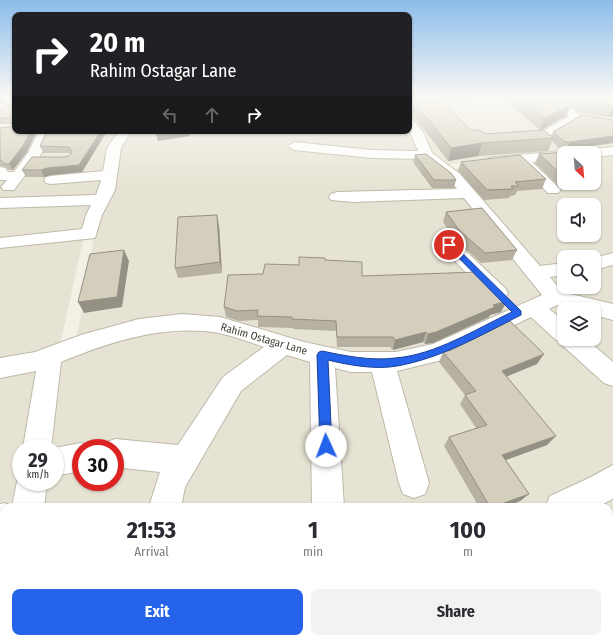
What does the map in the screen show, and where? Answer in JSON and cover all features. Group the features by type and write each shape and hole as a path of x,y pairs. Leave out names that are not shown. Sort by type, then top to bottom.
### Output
{"street":[{"path":"414,128 417,132 426,155 455,177 555,296 613,312"},
{"path":"511,140 540,138 557,128"},
{"path":"0,200 32,158 44,134"},
{"path":"0,243 90,234 94,215 107,190 114,148 123,134"},
{"path":"294,146 372,154 426,155"},
{"path":"601,153 611,152"},
{"path":"478,162 557,156"},
{"path":"32,158 46,158"},
{"path":"521,159 553,190"},
{"path":"443,168 464,165"},
{"path":"0,171 3,176 18,176"},
{"path":"51,180 110,175"},
{"path":"337,197 384,198 421,193 467,193"},
{"path":"0,203 102,200"},
{"path":"449,245 525,310 557,330"},
{"path":"601,262 613,259"},
{"path":"535,273 557,270"},
{"name":"Rahim Ostagar Lane","path":"0,368 37,361 89,341 139,327 182,322 220,325 351,362 396,362 438,352 555,296"},
{"path":"166,503 171,482 232,384 284,344"},
{"path":"578,346 613,376"},
{"path":"322,355 328,503"},
{"path":"38,439 50,356"},
{"path":"382,362 414,483"},
{"path":"124,454 186,460"},
{"path":"570,503 600,489 613,480"},
{"path":"29,503 31,491"}],"shaded area":[{"path":"419,128 613,128 613,149 601,150 601,146 557,146 557,153 489,158 446,165 432,154"},
{"path":"412,130 547,294 443,343 403,356 352,356 220,320 76,342 98,215 117,147 126,134 412,134"},
{"path":"12,131 12,134 121,134 104,192 91,215 83,240 60,346 0,361 0,132"},
{"path":"613,154 613,306 601,303 601,302 594,302 560,294 601,294 601,250 557,250 557,290 449,169 557,159 557,190 601,190 601,155"},
{"path":"557,303 557,346 601,346 601,313 613,316 613,503 38,503 40,491 64,491 64,439 46,439 55,361 111,340 167,328 217,331 366,372"},
{"path":"40,367 30,439 12,439 12,491 20,491 20,503 0,503 0,375"}],"building":[{"path":"0,128 12,128 12,134 29,134 23,146 9,164 5,164 0,160"},
{"path":"435,128 468,128 470,130 479,130 486,134 543,130 554,138 482,143 451,148"},
{"path":"560,128 613,128 613,136 565,142 553,132"},
{"path":"46,134 99,134 79,165 47,168 41,170 22,170 32,157 64,157 69,156 72,152 69,147 40,146"},
{"path":"557,153 557,171 539,154"},
{"path":"426,154 451,173 456,180 434,180 415,155"},
{"path":"520,155 546,179 515,182 519,186 511,186 513,189 487,190 461,162"},
{"path":"482,208 517,250 485,253 459,230 446,212"},
{"path":"217,215 220,262 175,268 178,217"},
{"path":"124,250 117,297 78,302 90,254"},
{"path":"299,257 362,262 362,276 478,272 507,301 493,305 495,307 436,332 428,334 426,332 395,340 393,337 337,337 336,321 292,319 292,317 257,316 258,310 237,311 224,307 228,275 263,274 265,264 299,265"},
{"path":"510,321 544,354 502,371 556,436 502,455 529,494 504,503 488,503 449,437 487,425 465,395 476,391 443,352 451,350"}],"route":[{"path":"326,446 322,355 351,362 396,362 438,352 518,313 449,245"}]}
